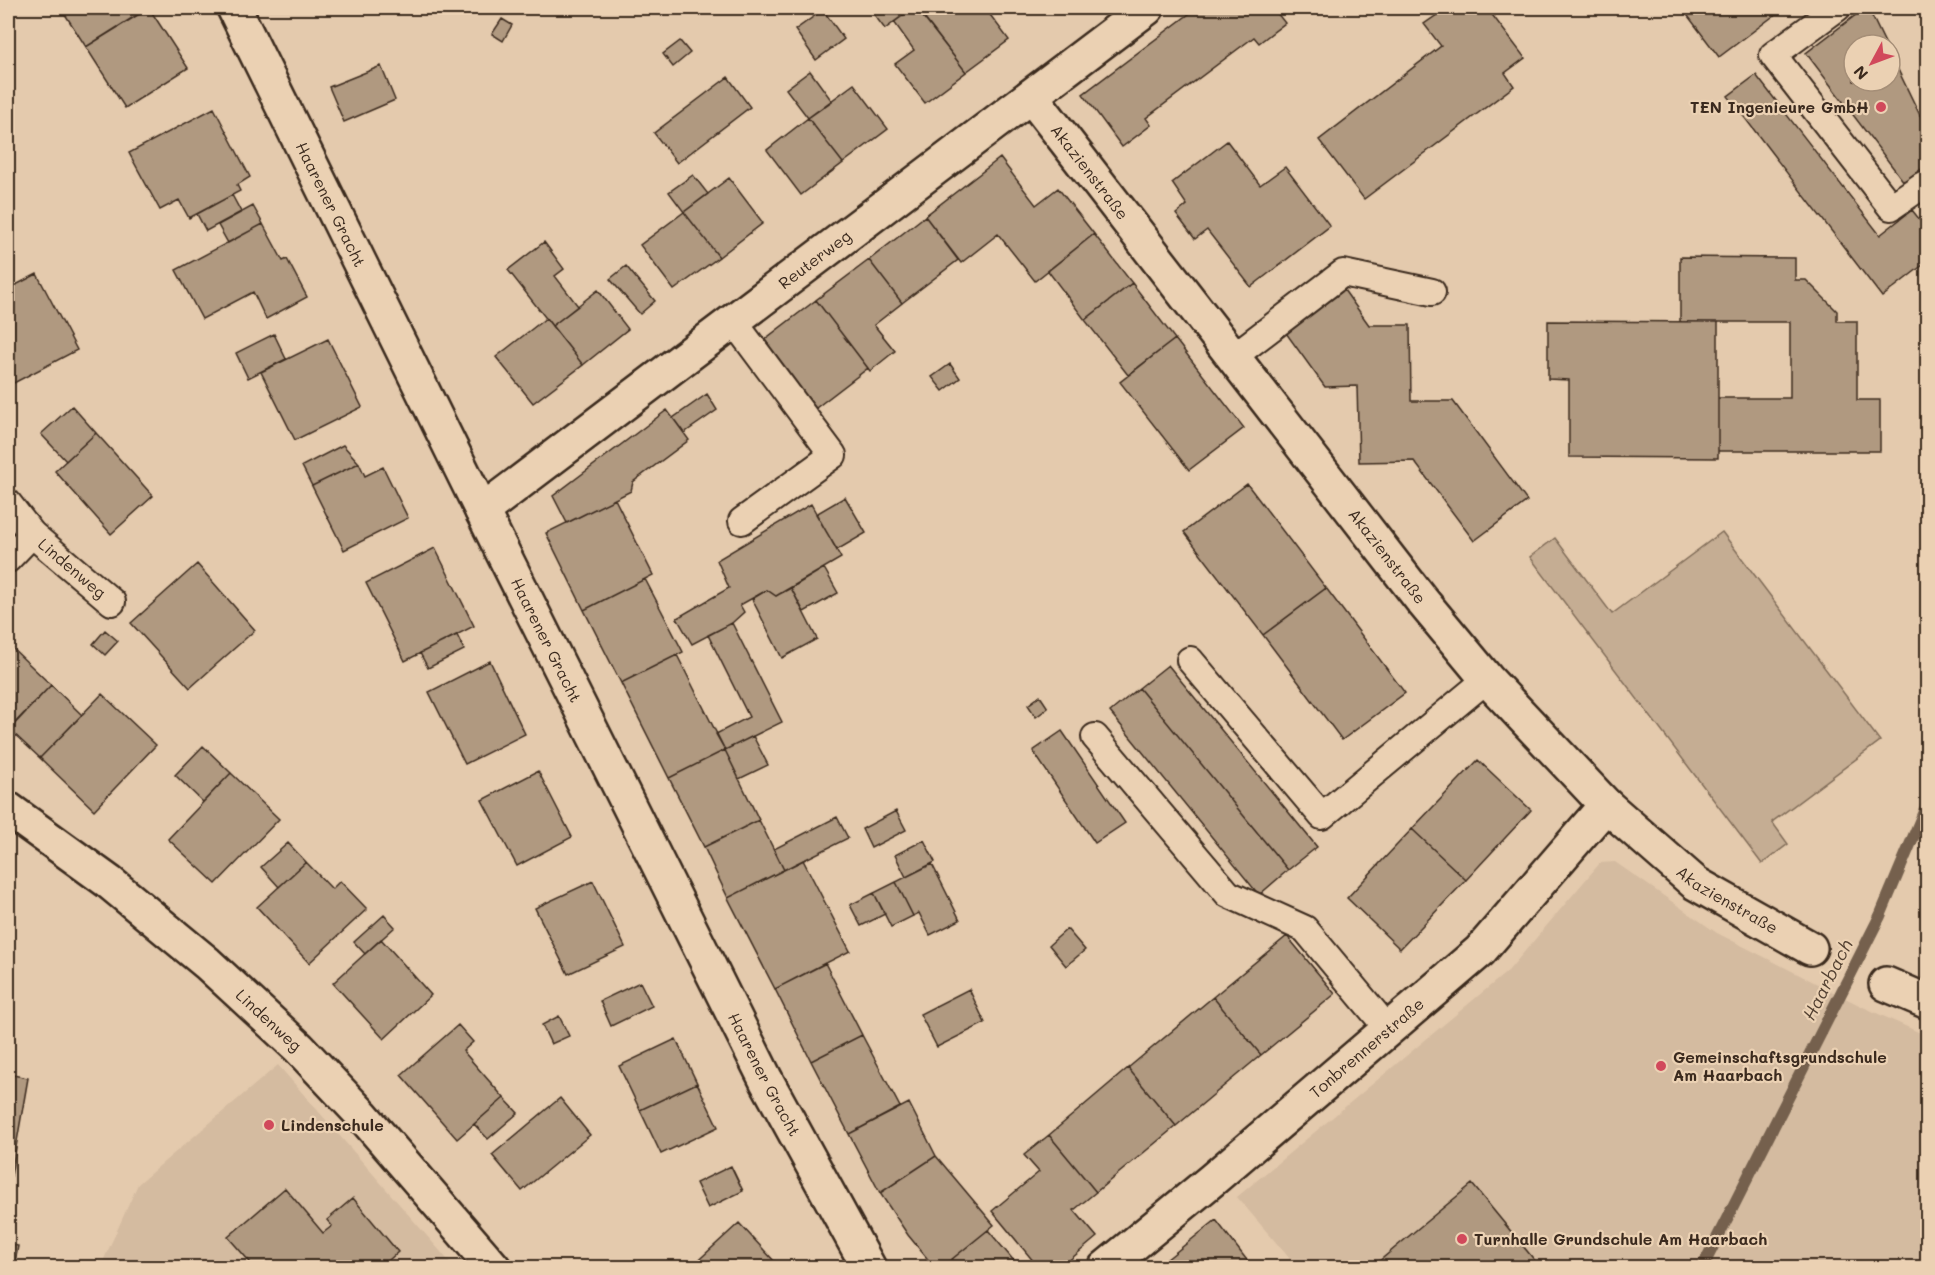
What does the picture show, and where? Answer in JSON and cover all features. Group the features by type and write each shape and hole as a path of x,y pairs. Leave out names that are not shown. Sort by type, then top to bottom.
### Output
{"street":[{"name":"Haarener Gracht","path":"234,8 766,1080 869,1268"},
{"name":"Reuterweg","path":"482,511 1147,8"},
{"name":"Akazienstraße","path":"1031,96 1423,602 1487,679 1606,804 1695,883 1810,948"},
{"name":"Tonbrennerstraße","path":"1105,1268 1212,1180 1480,951 1606,804"},
{"name":"Lindenweg","path":"8,809 109,882 207,963 298,1048 362,1115 494,1268"},
{"path":"1886,984 1927,999"}],"lane":[{"path":"1837,8 1773,55 1891,207 1923,185"},
{"path":"1233,357 1343,273 1432,292"},
{"path":"734,322 833,455 741,521"},
{"name":"Lindenweg","path":"8,503 32,534 112,602"},
{"name":"Lindenweg","path":"8,559 32,534"},
{"path":"1190,660 1322,816 1487,679"},
{"path":"1095,737 1228,894 1305,928 1389,1030"}],"shaded area":[{"path":"1722,532 1880,741 1772,822 1788,844 1762,864 1530,557 1555,538 1612,614"},
{"name":"Gemeinschaftsgrundschule Am Haarbach","path":"1615,862 1717,933 1861,1006 1927,1036 1927,1267 1297,1267 1237,1197 1508,971 1600,863"},
{"name":"Lindenschule","path":"278,1065 454,1267 100,1268 138,1184"}],"building":[{"path":"61,8 148,8 86,47"},
{"path":"149,8 188,68 125,108 86,47"},
{"path":"869,8 913,8 885,29"},
{"path":"916,8 966,72 925,103 895,64 914,50 894,22"},
{"path":"940,8 985,8 1009,40 966,72 925,19"},
{"path":"1197,8 1273,8 1285,23 1259,43 1254,37 1146,118 1151,125 1122,147 1083,94"},
{"path":"1447,8 1487,8 1525,58 1505,73 1514,86 1364,199 1319,140 1441,46 1424,24"},
{"name":"TEN Ingenieure GmbH","path":"1682,8 1784,8 1719,57"},
{"name":"TEN Ingenieure GmbH","path":"1868,8 1880,33 1842,33 1842,93 1902,93 1902,78 1928,132 1928,164 1904,182 1806,53"},
{"path":"823,10 844,39 816,60 795,30"},
{"path":"502,19 512,25 503,41 492,34"},
{"path":"680,41 690,53 673,67 663,54"},
{"path":"381,66 395,100 344,122 329,87"},
{"path":"810,71 832,101 808,118 786,89"},
{"path":"1756,75 1880,235 1912,210 1928,230 1928,261 1882,297 1728,96"},
{"path":"728,77 750,107 677,163 654,133"},
{"path":"854,84 888,129 843,163 808,118"},
{"path":"214,108 250,177 237,185 240,191 189,218 179,200 160,210 129,153"},
{"path":"808,118 843,163 801,195 767,150"},
{"path":"1227,141 1260,185 1285,167 1330,226 1251,287 1207,230 1195,239 1176,214 1187,205 1172,183"},
{"path":"1000,158 1036,205 1058,188 1094,234 1035,281 998,234 961,263 925,216"},
{"path":"693,175 708,194 684,212 669,192"},
{"path":"729,178 763,223 719,257 684,212"},
{"path":"232,195 241,212 206,231 197,214"},
{"path":"253,206 263,224 228,243 218,225"},
{"path":"684,212 719,257 674,290 640,245"},
{"path":"925,216 958,260 902,303 869,260"},
{"path":"263,224 283,261 287,259 307,297 266,319 253,292 202,319 176,270"},
{"path":"1094,234 1132,283 1085,320 1048,271"},
{"path":"544,242 564,269 555,276 578,306 552,326 508,270"},
{"path":"1680,257 1795,258 1795,280 1806,280 1837,311 1837,321 1857,321 1857,400 1880,400 1880,451 1718,451 1718,398 1790,398 1790,322 1680,322"},
{"path":"869,260 902,303 874,325 895,351 870,371 816,300"},
{"path":"626,266 655,301 640,314 610,279"},
{"path":"37,274 77,350 8,386 8,289"},
{"path":"1132,283 1175,339 1128,375 1085,320"},
{"path":"598,290 628,329 583,365 552,326"},
{"path":"1344,290 1369,325 1410,325 1411,401 1453,401 1527,501 1474,541 1414,461 1359,462 1357,386 1325,387 1286,333"},
{"path":"816,300 868,368 812,411 760,343"},
{"path":"546,318 583,365 533,403 496,357"},
{"path":"1548,321 1718,322 1718,458 1569,457 1569,380 1548,379"},
{"path":"274,334 286,359 248,378 236,353"},
{"path":"328,339 362,407 295,440 261,372"},
{"path":"1175,339 1244,428 1189,470 1120,382"},
{"path":"950,364 960,378 943,391 932,377"},
{"path":"707,394 717,410 684,433 673,418"},
{"path":"72,406 96,433 66,461 41,434"},
{"path":"667,410 689,440 633,482 631,491 567,523 553,496"},
{"path":"96,433 153,496 111,534 55,471"},
{"path":"343,445 359,463 312,486 302,466"},
{"path":"359,463 365,476 383,467 408,518 344,550 312,486"},
{"path":"1247,484 1326,588 1263,635 1184,532"},
{"path":"845,497 866,533 837,550 816,514"},
{"path":"615,499 653,575 584,610 546,533"},
{"path":"811,504 841,558 776,596 767,590 740,605 744,612 732,623 692,644 677,618 729,588 717,560"},
{"path":"435,548 474,626 405,661 366,583"},
{"path":"197,564 255,630 190,688 131,623"},
{"path":"824,568 838,593 804,612 791,588"},
{"path":"645,579 683,652 621,683 584,610"},
{"path":"791,588 817,639 782,658 752,599 767,590 776,596"},
{"path":"1326,588 1405,693 1342,740 1263,635"},
{"path":"732,623 782,722 725,750 716,734 749,717 708,635"},
{"path":"105,630 118,641 105,655 93,644"},
{"path":"457,635 464,650 428,668 420,653"},
{"path":"8,644 51,685 8,731"},
{"path":"677,655 725,750 669,778 621,683"},
{"path":"490,661 525,734 465,764 429,692"},
{"path":"1168,665 1317,847 1288,870 1139,688"},
{"path":"51,685 82,715 40,758 9,729"},
{"path":"1139,688 1288,870 1259,895 1110,712"},
{"path":"102,694 156,745 94,810 40,758"},
{"path":"1040,696 1048,708 1036,717 1028,705"},
{"path":"1062,731 1125,823 1095,843 1033,751"},
{"path":"753,736 768,765 739,779 725,750"},
{"path":"203,746 231,773 203,802 175,775"},
{"path":"725,750 759,820 704,847 669,778"},
{"path":"1478,760 1531,810 1466,880 1412,829"},
{"path":"538,771 572,837 517,866 482,800"},
{"path":"231,773 279,819 216,884 168,839"},
{"path":"896,811 906,830 871,848 862,829"},
{"path":"837,817 848,838 784,870 774,849"},
{"path":"759,820 784,870 728,898 704,847"},
{"path":"1412,829 1466,880 1400,949 1347,898"},
{"path":"924,840 935,862 906,877 895,855"},
{"path":"288,843 306,862 279,887 261,867"},
{"path":"803,860 850,951 775,989 728,898"},
{"path":"306,862 332,889 340,881 367,909 309,963 257,907"},
{"path":"932,864 960,920 930,935 919,913 913,916 896,882"},
{"path":"593,881 625,947 568,974 535,908"},
{"path":"896,882 913,916 891,927 874,893"},
{"path":"874,893 885,914 861,926 850,905"},
{"path":"384,915 395,927 365,954 354,942"},
{"path":"1067,929 1085,950 1066,966 1049,945"},
{"path":"1287,936 1335,994 1261,1055 1213,997"},
{"path":"381,939 431,995 384,1039 333,983"},
{"path":"825,963 862,1035 811,1061 775,989"},
{"path":"640,982 652,1006 611,1026 600,1001"},
{"path":"969,989 985,1023 937,1047 920,1014"},
{"path":"1213,997 1261,1055 1176,1126 1128,1068"},
{"path":"559,1016 569,1036 551,1044 542,1025"},
{"path":"458,1025 473,1042 463,1051 504,1098 457,1139 401,1075"},
{"path":"862,1035 900,1107 849,1134 811,1061"},
{"path":"676,1039 697,1083 640,1110 619,1066"},
{"path":"1128,1068 1176,1126 1096,1192 1049,1135"},
{"path":"8,1074 28,1078 11,1176 8,1175"},
{"path":"697,1083 718,1127 661,1154 640,1110"},
{"path":"504,1098 518,1113 488,1139 474,1124"},
{"path":"560,1098 590,1135 522,1191 492,1155"},
{"path":"909,1103 936,1156 880,1193 849,1134"},
{"path":"1049,1135 1096,1192 1074,1210 1097,1237 1060,1268 1039,1268 992,1211 1039,1172 1024,1155"},
{"path":"936,1156 994,1225 941,1268 935,1268 908,1235 880,1193"},
{"path":"731,1166 743,1191 708,1208 696,1183"},
{"name":"Turnhalle Grundschule Am Haarbach","path":"1472,1184 1541,1268 1371,1268 1421,1226"},
{"path":"285,1188 323,1233 332,1226 327,1220 353,1198 398,1252 380,1268 244,1268 250,1262 228,1237"},
{"path":"1216,1220 1253,1268 1156,1268"},
{"path":"739,1223 775,1262 769,1268 690,1268"},
{"path":"988,1230 1020,1268 941,1268"},
{"path":"8,1244 18,1246 14,1268 8,1268"}],"waterway":[{"name":"Haarbach","path":"1702,1268 1880,916 1928,802"}],"place":[{"name":"TEN Ingenieure GmbH","path":"1881,107"},
{"name":"Gemeinschaftsgrundschule Am Haarbach","path":"1661,1066"},
{"name":"Lindenschule","path":"269,1125"},
{"name":"Turnhalle Grundschule Am Haarbach","path":"1462,1239"}]}
